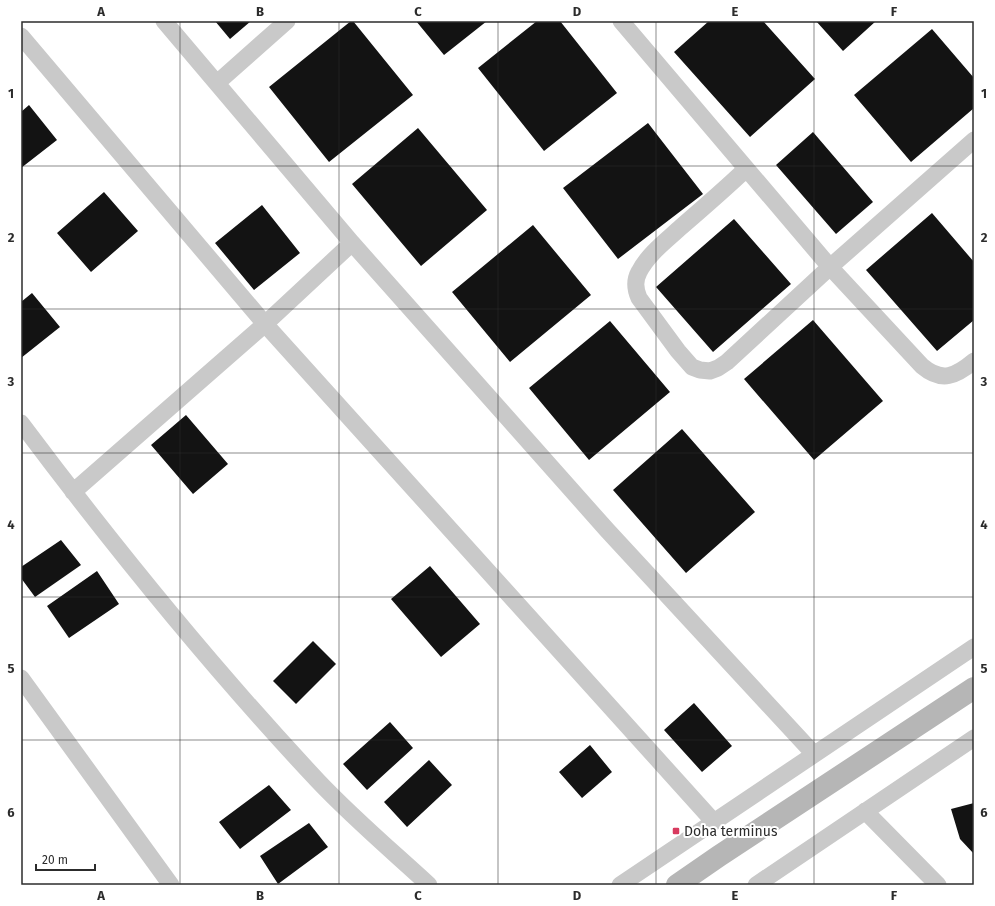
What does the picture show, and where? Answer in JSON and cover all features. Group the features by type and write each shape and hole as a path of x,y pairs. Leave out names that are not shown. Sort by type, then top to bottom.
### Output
{"main road":[{"path":"677,885 974,688"}],"street":[{"path":"164,21 352,243 607,530 814,754"},
{"path":"217,83 287,21"},
{"path":"621,21 830,268 922,366 936,375 950,375 958,373 974,361"},
{"path":"21,36 265,324 714,822"},
{"path":"746,169 659,247 644,264 638,273 635,283 635,290 639,298 678,351 692,367 700,370 710,371 718,368 732,357 974,140"},
{"path":"73,492 265,324 352,243"},
{"path":"21,423 73,492 211,661 318,781 429,885"},
{"path":"620,885 974,647"},
{"path":"21,678 171,885"},
{"path":"756,885 974,738"},
{"path":"865,811 938,885"}],"building":[{"path":"215,21 251,21 230,39"},
{"path":"351,21 353,21 413,95 329,162 269,87"},
{"path":"416,21 487,21 444,55"},
{"path":"537,21 560,21 617,93 544,151 478,68"},
{"path":"709,21 763,21 815,79 750,137 674,52"},
{"path":"816,21 876,21 843,51"},
{"path":"932,29 974,78 974,108 911,162 854,95"},
{"path":"29,105 57,140 21,168 21,112"},
{"path":"648,123 703,194 618,259 563,188"},
{"path":"418,128 487,210 421,266 352,184"},
{"path":"813,132 873,202 836,234 776,165"},
{"path":"104,192 138,231 91,272 57,233"},
{"path":"262,205 300,253 254,290 215,243"},
{"path":"932,213 974,262 974,320 937,351 866,270"},
{"path":"734,219 791,284 713,352 656,287"},
{"path":"533,225 591,295 510,362 452,292"},
{"path":"32,293 60,327 21,358 21,302"},
{"path":"813,320 883,401 814,460 744,379"},
{"path":"610,321 670,392 589,460 529,388"},
{"path":"186,415 228,464 193,494 151,445"},
{"path":"682,429 755,512 686,573 613,490"},
{"path":"61,540 81,565 35,597 21,578 21,567"},
{"path":"430,566 480,624 441,657 391,599"},
{"path":"97,571 119,604 69,638 47,606"},
{"path":"313,641 336,664 296,704 273,681"},
{"path":"694,703 732,746 702,772 664,730"},
{"path":"390,722 413,748 367,790 343,764"},
{"path":"590,745 612,772 582,798 559,772"},
{"path":"429,760 452,785 407,827 384,802"},
{"path":"269,785 291,810 240,849 219,822"},
{"path":"974,803 974,854 960,839 951,809"},
{"path":"309,823 328,847 278,884 260,856"}],"place":[{"name":"Doha terminus","path":"676,831"}]}
